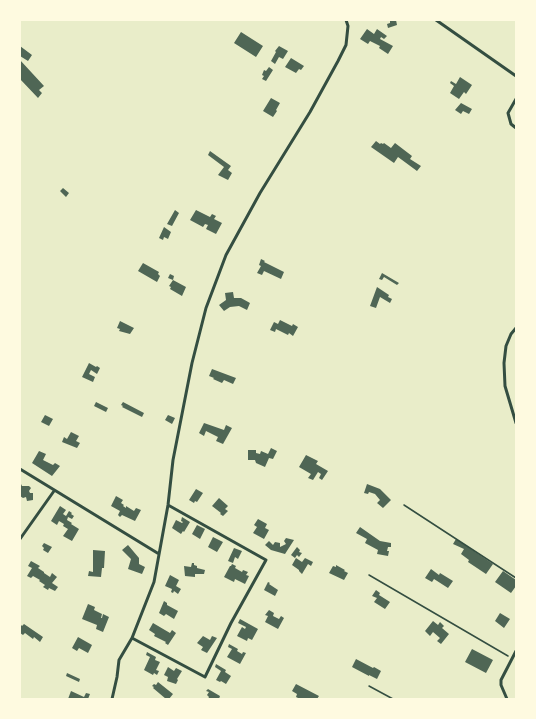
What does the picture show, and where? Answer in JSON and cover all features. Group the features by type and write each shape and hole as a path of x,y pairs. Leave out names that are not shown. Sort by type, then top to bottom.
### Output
{"street":[{"path":"112,699 119,660 132,638 154,582 168,505 173,460 189,378 206,308 226,255 260,193 310,112 346,45 348,26 346,20"},
{"path":"436,20 516,76"},
{"path":"516,99 508,112 511,124 516,128"},
{"path":"516,328 511,334 506,346 504,363 505,386 516,423"},
{"path":"20,469 159,554"},
{"path":"20,539 54,491"},
{"path":"132,638 205,677 231,623 266,560 168,505"},
{"path":"507,699 501,685 501,680 516,651"}],"path":[{"path":"404,505 516,578"},
{"path":"369,575 512,658"},
{"path":"369,686 393,699"}],"building":[{"path":"390,20 396,20 397,25 388,28 387,24 390,23"},
{"path":"367,29 374,34 377,29 387,36 384,39 381,37 380,39 393,46 388,54 379,48 380,46 370,41 368,44 360,39"},
{"path":"241,32 263,46 256,57 234,43"},
{"path":"20,46 32,55 28,61 20,56"},
{"path":"279,46 288,51 283,59 279,57 275,64 271,61"},
{"path":"291,58 304,66 296,73 285,67"},
{"path":"20,60 44,86 39,90 42,93 38,98 20,79"},
{"path":"269,67 273,70 266,81 262,79 264,76 262,75 264,70 266,71"},
{"path":"460,77 472,85 466,94 464,92 459,99 450,93 454,86 450,83 451,81 456,84"},
{"path":"271,98 280,103 273,117 263,111"},
{"path":"461,103 472,109 469,114 463,111 461,114 455,110"},
{"path":"376,141 380,144 384,143 391,148 395,143 412,156 410,159 421,166 417,171 398,157 394,163 371,147"},
{"path":"210,151 231,166 228,170 232,173 228,180 218,175 224,167 208,155"},
{"path":"63,188 69,193 66,197 60,191"},
{"path":"175,210 179,213 172,226 167,224"},
{"path":"196,210 210,217 212,214 216,216 214,219 222,223 216,234 206,229 208,225 205,224 203,227 190,220"},
{"path":"164,227 171,232 168,239 164,237 163,240 159,238"},
{"path":"261,259 284,272 281,279 264,271 262,275 257,273 261,266 259,265"},
{"path":"143,263 159,272 158,274 160,276 157,282 138,271"},
{"path":"382,273 399,283 397,285 384,277 382,280 379,279"},
{"path":"170,274 174,276 173,280 168,278"},
{"path":"173,280 186,287 182,296 170,289 171,287 169,286"},
{"path":"377,287 389,295 388,297 392,299 390,303 380,297 376,308 370,306"},
{"path":"233,292 234,298 241,298 250,303 247,310 239,306 230,307 224,311 219,305 226,300 225,293"},
{"path":"280,320 292,326 293,324 298,327 293,336 289,333 288,335 276,329 275,332 270,330 274,322 278,324"},
{"path":"120,321 134,328 130,334 119,331 120,329 117,328"},
{"path":"89,363 100,368 97,374 91,370 89,374 95,377 93,382 82,377"},
{"path":"212,369 236,378 233,384 224,380 222,383 213,379 214,378 209,376"},
{"path":"96,402 108,408 106,412 94,406"},
{"path":"123,402 144,413 142,417 122,407 123,406 121,405"},
{"path":"45,415 53,419 49,426 41,422"},
{"path":"168,415 175,418 172,424 165,420"},
{"path":"204,423 224,430 226,425 232,428 223,444 216,441 218,437 206,431 204,436 199,433"},
{"path":"71,432 79,436 76,441 80,443 77,448 62,442 64,437 67,439"},
{"path":"271,448 277,451 273,459 269,458 265,467 256,463 255,460 248,460 248,450 256,450 256,453 260,454 261,451 268,454"},
{"path":"39,451 46,454 43,460 53,465 55,463 60,466 52,476 32,463"},
{"path":"306,455 318,461 316,464 328,471 322,480 319,478 321,474 318,472 313,480 308,478 311,474 299,467"},
{"path":"20,482 22,486 29,486 31,488 29,491 30,493 33,493 33,500 27,501 26,497 23,498 20,496"},
{"path":"367,484 380,489 391,500 383,508 377,503 380,500 375,494 369,492 368,494 364,493"},
{"path":"196,489 203,493 197,502 195,501 194,503 189,500"},
{"path":"116,496 123,500 121,503 126,508 126,506 134,511 136,508 141,510 135,521 122,515 120,517 118,515 120,511 111,506"},
{"path":"219,498 228,506 225,509 228,511 223,516 212,506"},
{"path":"60,506 66,510 63,514 66,516 69,511 72,513 71,514 74,516 72,519 68,517 67,520 79,529 72,541 63,536 68,529 63,526 64,524 59,521 57,525 51,521"},
{"path":"182,517 190,522 181,534 172,528 176,520 182,523 183,522 181,521"},
{"path":"258,519 267,524 265,528 269,530 264,539 253,533 257,527 254,525"},
{"path":"197,525 205,529 200,539 192,534"},
{"path":"360,527 380,541 391,543 391,547 388,547 387,551 389,551 388,556 377,554 378,550 365,543 367,539 356,533"},
{"path":"213,537 223,542 217,552 208,547"},
{"path":"286,538 294,540 285,554 271,550 265,545 269,541 273,545 275,542 280,543 280,547 286,544 284,541"},
{"path":"456,539 493,564 486,574 468,562 469,560 461,554 464,549 453,544"},
{"path":"44,543 52,547 48,553 43,550 44,548 42,546"},
{"path":"128,545 139,558 139,564 145,567 142,574 128,569 131,559 122,550"},
{"path":"297,547 300,550 299,552 302,553 299,557 297,555 295,558 291,555"},
{"path":"234,548 242,551 238,559 235,557 233,563 228,561"},
{"path":"93,550 105,551 104,568 102,568 101,577 88,576 89,571 93,572"},
{"path":"296,558 302,562 305,558 313,562 311,566 308,564 302,574 292,565"},
{"path":"31,561 40,566 38,568 50,577 52,573 57,577 52,583 58,587 55,591 49,588 48,590 43,587 45,585 33,576 31,578 27,576 32,568 28,566"},
{"path":"192,563 197,566 197,568 205,570 204,574 195,574 195,577 185,576 184,566 191,567"},
{"path":"232,564 236,566 235,568 242,572 243,570 248,572 246,575 249,576 245,584 235,579 234,582 224,577"},
{"path":"336,565 348,573 344,580 329,573 333,566 336,567"},
{"path":"431,569 439,575 440,573 453,581 448,588 434,579 432,582 425,578"},
{"path":"503,571 516,580 516,586 511,593 495,582"},
{"path":"170,575 179,580 176,586 181,589 178,594 174,591 173,593 171,592 172,589 165,586"},
{"path":"268,582 278,590 275,596 264,590"},
{"path":"376,590 380,593 379,595 390,602 385,609 374,602 377,598 372,596"},
{"path":"164,601 167,605 178,611 174,619 166,614 164,616 159,613"},
{"path":"88,604 95,607 94,610 102,614 101,618 103,614 109,617 103,632 96,629 97,625 82,619"},
{"path":"269,610 274,613 273,616 279,619 281,616 284,618 278,629 265,622 268,616 265,615"},
{"path":"500,613 510,619 504,628 495,621"},
{"path":"240,619 258,629 252,640 248,638 247,641 237,636 242,627 245,629 246,627 238,623"},
{"path":"433,621 438,625 440,622 444,626 442,628 449,634 441,644 437,641 440,638 433,632 430,636 425,631"},
{"path":"153,623 170,633 172,630 176,633 168,645 165,643 166,642 154,636 155,634 149,630"},
{"path":"20,624 22,626 24,624 43,637 40,642 34,637 33,639 25,633 23,635 20,633"},
{"path":"203,636 210,640 212,636 217,638 207,653 201,650 203,647 197,643"},
{"path":"78,637 92,645 88,653 79,648 77,651 72,648"},
{"path":"229,644 238,649 237,651 242,654 243,652 246,653 240,664 227,657 232,649 228,647"},
{"path":"472,649 493,660 486,673 465,662"},
{"path":"147,652 156,657 155,660 160,662 156,670 159,671 157,675 154,673 153,675 144,670 150,657 146,655"},
{"path":"356,659 381,671 377,679 352,667"},
{"path":"216,664 226,670 225,672 231,676 226,684 216,680 221,671 215,667"},
{"path":"168,667 174,671 176,668 182,671 176,684 167,681 168,677 164,675"},
{"path":"67,673 80,679 79,682 66,676"},
{"path":"158,682 173,694 169,699 166,699 153,688 154,687 152,686 154,684 156,685"},
{"path":"296,684 319,696 317,699 300,699 296,697 297,694 292,691"},
{"path":"208,689 220,696 219,699 208,699 209,697 207,695 209,692 206,691"},
{"path":"71,691 84,697 86,693 90,694 88,699 68,699"}]}
